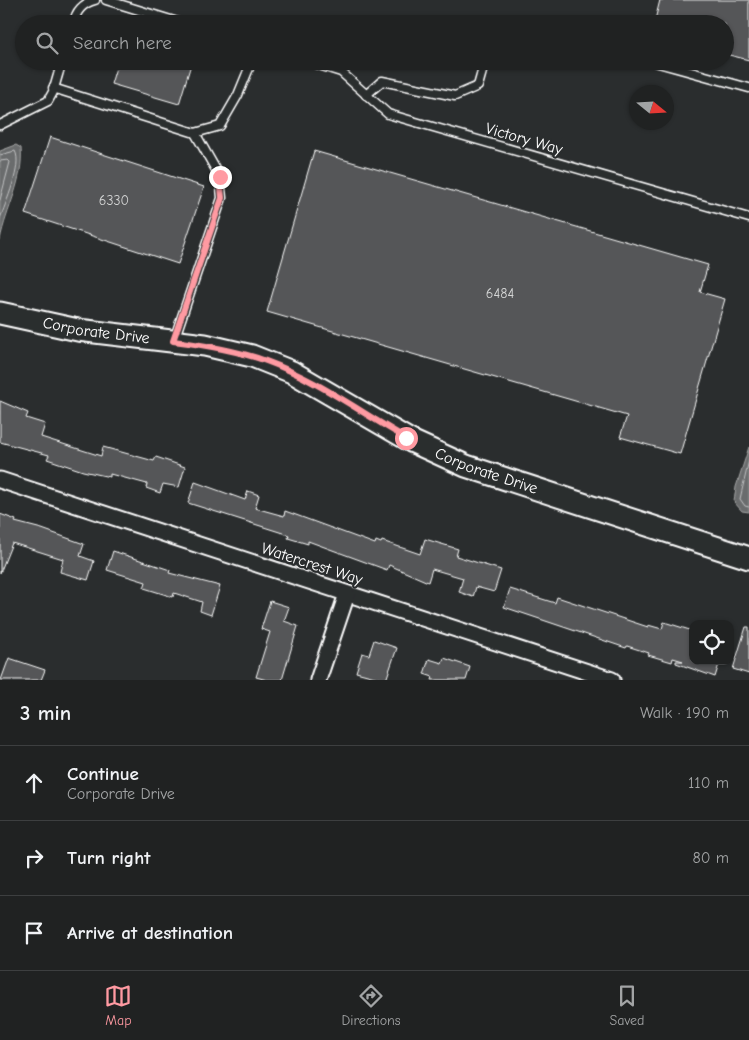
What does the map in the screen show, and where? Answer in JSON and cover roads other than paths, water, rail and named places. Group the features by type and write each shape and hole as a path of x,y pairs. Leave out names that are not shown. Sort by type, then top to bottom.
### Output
{"street":[{"name":"Corporate Drive","path":"0,313 78,330 225,349 266,361 304,378 411,440 466,466 749,558"},
{"name":"Watercrest Way","path":"0,480 347,594 576,674 612,680"},
{"path":"318,680 347,594"}],"lane":[{"path":"76,15 83,5 95,0"},
{"path":"106,0 155,15"},
{"path":"0,125 43,106 50,98 59,70"},
{"path":"53,88 195,133 220,126 238,95 248,70"},
{"name":"Victory Way","path":"335,70 341,72 388,114 749,218"},
{"path":"366,94 382,80 456,96 478,86 483,70"},
{"path":"684,70 749,88"},
{"path":"173,341 222,198 220,177 195,133"}],"water":[{"path":"16,145 21,148 20,172 0,240 0,151"},
{"path":"749,447 749,512 742,511 734,502 736,487"}]}
